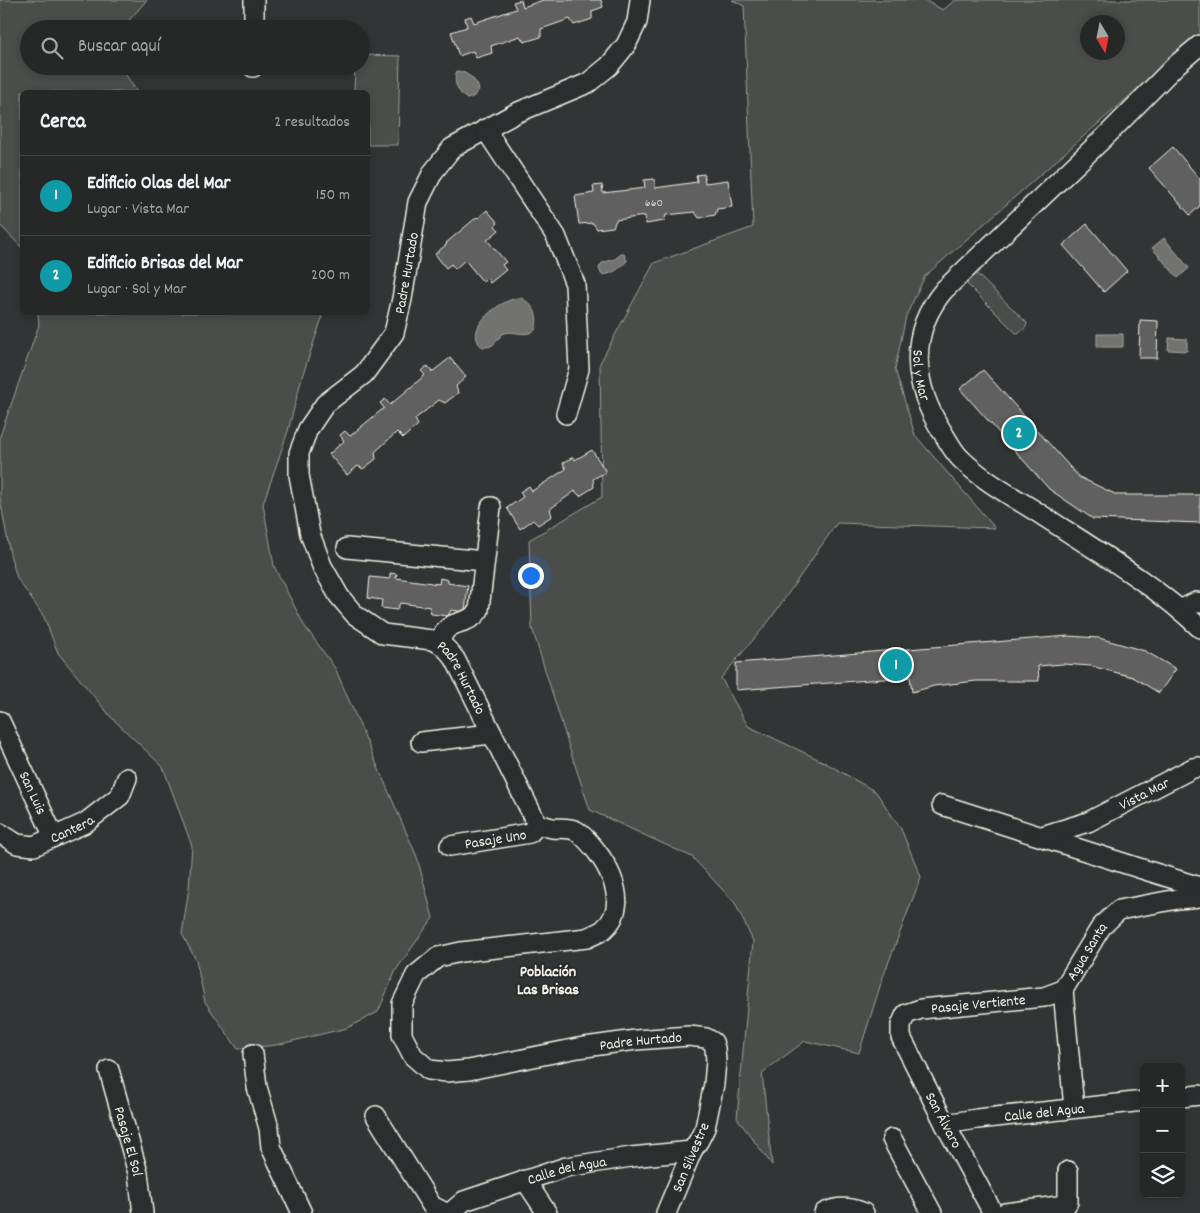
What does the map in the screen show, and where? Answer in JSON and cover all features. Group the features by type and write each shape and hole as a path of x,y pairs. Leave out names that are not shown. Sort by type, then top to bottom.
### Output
{"street":[{"path":"254,0 254,20"},
{"name":"Padre Hurtado","path":"640,0 637,22 626,45 609,66 588,83 516,113 452,148 433,172 418,202 404,290 394,333 364,374 325,404 308,429 300,453 299,475 310,534 322,566 339,596 355,615 383,634 396,637 419,638 439,643 447,648 455,659 537,824 550,828 576,831 601,856 610,873 616,892 616,908 611,921 604,930 587,938 461,952 438,957 416,975 402,1004 402,1035 413,1056 429,1070 447,1072 469,1070 578,1048 636,1040 689,1036 706,1038 713,1042"},
{"name":"Sol y Mar","path":"1200,44 1176,65 1109,134 944,290 933,303 920,334 918,350 921,387 932,416 958,456 982,477 1157,592 1200,628"},
{"path":"485,129 556,236 574,284 579,369 566,414"},
{"path":"439,643 445,631 452,625 474,618 478,610 491,507"},
{"path":"347,548 484,561"},
{"path":"1180,610 1196,602 1200,603"},
{"name":"San Luis","path":"0,721 54,837"},
{"path":"421,742 491,734"},
{"name":"Vista Mar","path":"1042,836 1088,822 1193,768 1200,767"},
{"name":"Cantera","path":"0,833 17,844 34,846 84,824 120,796 127,778"},
{"path":"942,805 1200,887"},
{"path":"1086,852 1088,822"},
{"name":"Pasaje Uno","path":"450,846 530,832 537,824"},
{"name":"Agua Santa","path":"1074,1108 1063,990 1102,927 1119,910 1178,899 1200,897"},
{"name":"Pasaje Vertiente","path":"900,1025 906,1014 921,1009 1044,997 1063,990"},
{"name":"San Álvaro","path":"900,1025 901,1037 993,1213"},
{"name":"San Silvestre","path":"666,1213 692,1151 705,1128 714,1084 716,1061 713,1042"},
{"path":"253,1054 257,1086 269,1128 271,1146 302,1213"},
{"name":"Pasaje El Sol","path":"109,1070 138,1173 143,1213"},
{"path":"1185,1097 1200,1096"},
{"name":"Calle del Agua","path":"945,1124 1140,1101"},
{"path":"376,1116 432,1206 448,1213"},
{"path":"892,1139 932,1213"},
{"name":"Calle del Agua","path":"448,1213 464,1201 566,1167 692,1151"},
{"path":"1005,1213 1066,1205 1068,1202 1068,1171"},
{"path":"525,1180 547,1213"},
{"path":"824,1213 843,1207 864,1213"}],"shaded area":[{"path":"0,0 147,0 129,20 20,20 20,75 126,75 136,90 20,90 20,246 0,225"},
{"path":"732,0 924,0 943,10 955,0 1200,0 1200,34 925,276 906,316 895,369 915,435 995,528 837,523 769,621 721,678 748,726 824,762 876,792 901,829 921,877 883,977 859,1053 805,1041 762,1073 772,1165 737,1118 753,941 735,903 692,857 590,810 532,628 529,540 602,497 600,363 654,263 753,227 744,6"},
{"path":"370,55 400,56 398,145 370,145 370,90 354,90 355,75 370,75"},
{"path":"457,71 468,75 476,83 479,90 473,97 467,99 461,94 455,79"},
{"path":"1164,238 1189,268 1178,278 1152,248"},
{"path":"624,254 627,261 619,269 612,273 601,274 599,268 602,263 615,259"},
{"path":"972,273 976,273 1027,323 1023,330 1016,333 966,283 965,280"},
{"path":"521,298 535,311 537,320 535,330 524,334 505,333 490,346 481,346 476,335 483,319 498,306"},
{"path":"38,315 321,315 322,318 302,377 288,431 263,504 274,566 304,625 335,668 417,857 433,918 396,970 378,1012 347,1028 276,1045 238,1049 205,1002 196,960 182,934 189,887 192,846 163,767 111,717 58,653 44,617 17,578 10,554 0,498 0,436 39,325"},
{"path":"1097,334 1123,334 1123,347 1097,347"},
{"path":"1169,338 1187,339 1187,351 1168,350"}],"building":[{"path":"521,0 523,7 543,0 601,0 603,7 592,11 592,19 574,25 570,19 541,29 541,37 524,42 520,36 491,46 492,53 476,58 473,51 459,56 451,32 467,27 465,18 471,16 474,23 516,9 513,2"},
{"path":"1173,147 1200,179 1200,206 1190,215 1149,168"},
{"path":"704,174 705,183 728,180 732,207 717,209 715,215 699,218 695,212 666,215 664,221 646,224 645,216 616,220 613,227 597,229 593,223 579,224 575,196 594,193 593,186 602,185 603,193 645,188 644,180 654,179 655,188 697,182 696,175"},
{"path":"487,210 498,223 495,226 499,230 487,240 506,262 502,265 506,270 490,283 487,278 483,282 465,260 455,269 451,264 446,268 435,254"},
{"path":"1087,224 1127,271 1104,292 1063,245"},
{"path":"1140,320 1158,321 1157,358 1139,358"},
{"path":"450,358 466,377 456,386 458,393 445,403 439,400 415,419 418,425 403,438 397,432 375,452 376,459 363,469 358,466 347,475 329,454 344,441 340,435 345,431 350,436 384,408 380,403 385,399 390,405 425,375 421,371 427,366 432,372"},
{"path":"983,370 1079,477 1117,495 1200,495 1200,523 1093,519 1049,489 960,389"},
{"path":"592,450 606,472 593,479 594,487 580,496 575,491 550,509 552,516 538,525 533,520 520,529 507,508 523,497 520,492 529,486 532,491 566,469 563,463 573,457 575,460"},
{"path":"390,573 397,574 396,578 439,584 440,578 448,580 448,583 468,586 465,612 451,610 448,616 431,614 430,607 400,603 397,610 381,608 382,600 368,598 370,577 390,579"},
{"path":"1068,636 1099,638 1145,651 1176,669 1159,693 1133,677 1091,666 1063,664 1038,666 1039,681 976,681 934,686 912,692 910,677 736,690 736,663"}],"place":[{"name":"Edificio Brisas del Mar","path":"1019,433"},
{"name":"Edificio Olas del Mar","path":"896,665"}],"district":[{"name":"Población Las Brisas","path":"548,979"}]}
